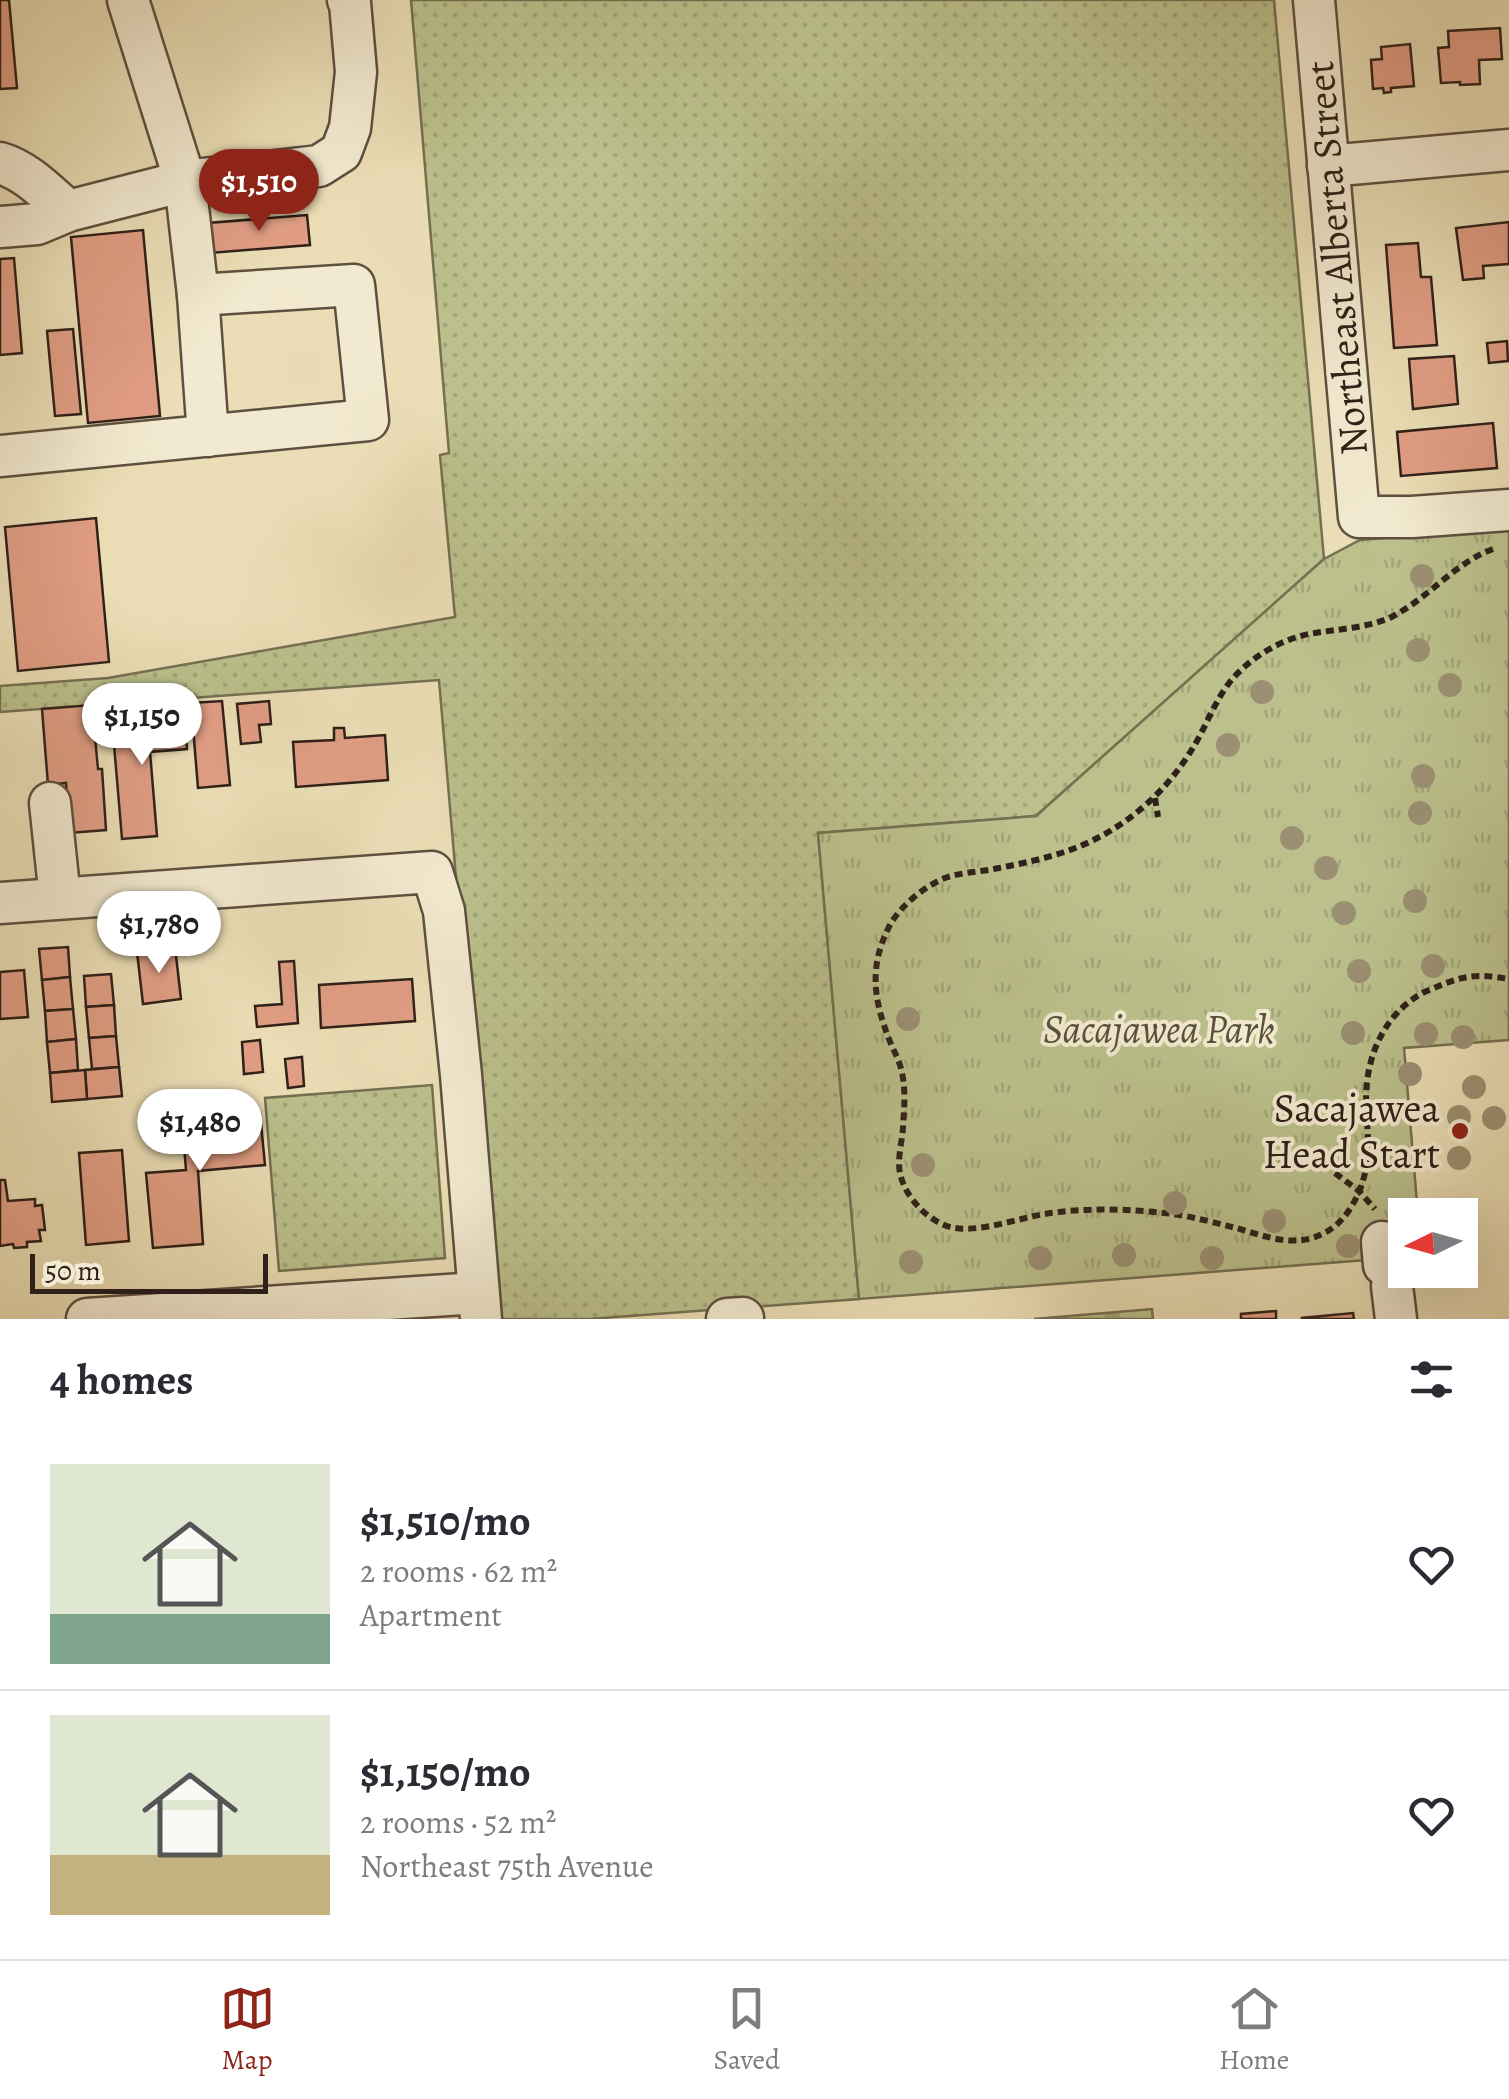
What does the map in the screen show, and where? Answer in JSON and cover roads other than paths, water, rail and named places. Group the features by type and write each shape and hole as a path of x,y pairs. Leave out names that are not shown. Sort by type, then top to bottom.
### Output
{"street":[{"path":"128,0 186,181 208,436"},
{"path":"0,227 38,224 68,211 186,181 320,166 341,152 350,128 356,72 348,0"},
{"name":"Northeast Alberta Street","path":"1314,0 1359,517 1509,510"},
{"path":"1328,166 1509,150"},
{"path":"0,164 14,167 32,179 68,211"},
{"path":"0,456 368,420 354,285 198,295"},
{"path":"50,803 60,898"},
{"path":"0,902 432,872 444,911 479,1306 87,1319"},
{"path":"727,1319 743,1318"}],"place":[{"name":"Sacajawea Head Start","path":"1460,1131"}],"park label":[{"name":"Sacajawea Park","path":"1159,1029"}]}
